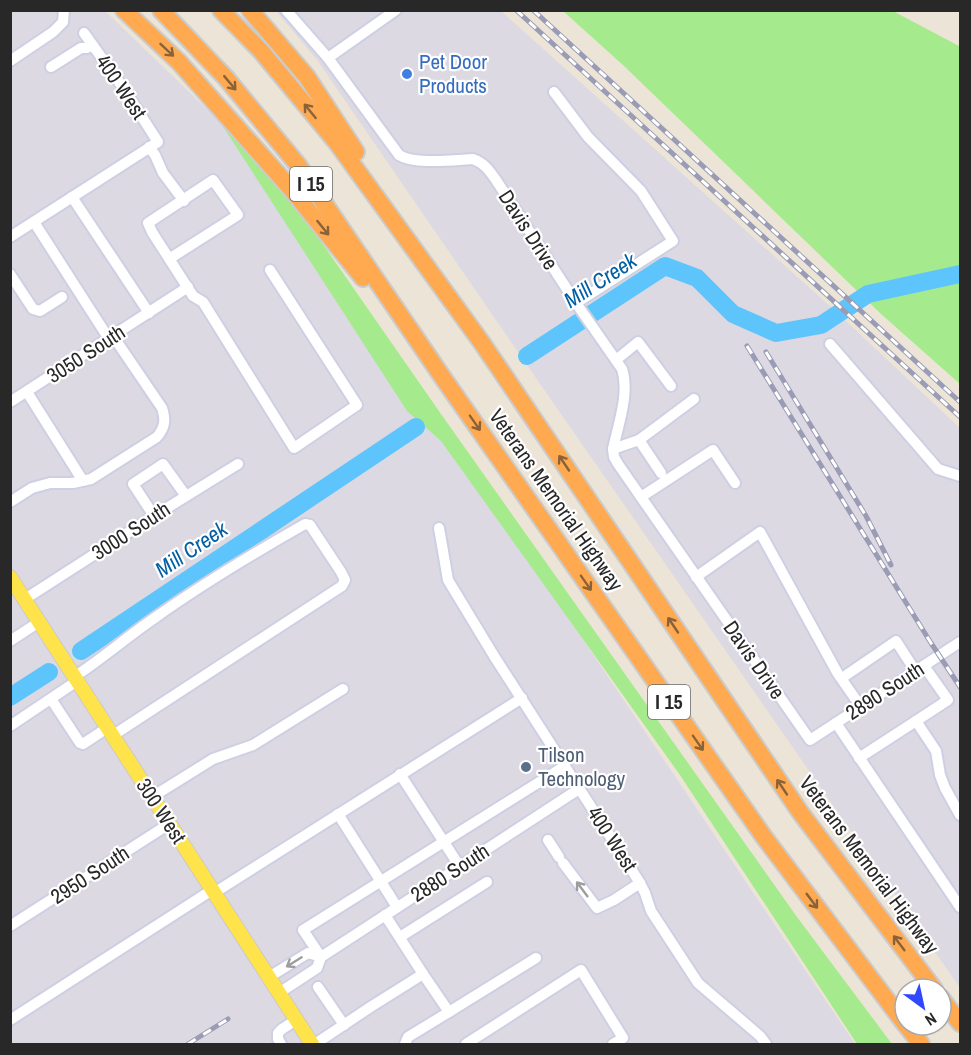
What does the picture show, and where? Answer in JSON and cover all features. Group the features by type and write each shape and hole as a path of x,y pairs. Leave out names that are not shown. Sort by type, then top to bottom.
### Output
{"highway":[{"path":"124,10 179,62 292,190 441,375"},
{"name":"Veterans Memorial Highway","path":"160,10 226,78 298,165 441,375 764,837 893,1007"},
{"name":"Veterans Memorial Highway","path":"220,10 261,51 337,143 482,343 800,813 925,977"},
{"path":"250,10 307,77 482,343"}],"main road":[{"name":"300 West","path":"10,577 296,1020 314,1044"}],"street":[{"path":"10,61 53,32 63,22 64,10"},
{"name":"Davis Drive","path":"286,10 328,58 399,155 418,161 473,159 486,167 622,369 625,378 625,394 613,449 614,457 810,740"},
{"path":"328,58 396,10"},
{"name":"400 West","path":"84,33 124,89 153,145 155,156 163,173 184,201"},
{"path":"51,67 81,48 92,45"},
{"path":"554,92 588,137 641,191 673,241 579,306"},
{"path":"10,237 153,145"},
{"path":"169,260 238,215 213,180 148,223 169,260 194,296 203,302 294,448 357,405 270,270"},
{"path":"72,197 149,313"},
{"path":"10,502 32,488 50,483 62,484 91,479 157,437 165,425 162,408 34,222"},
{"path":"10,274 36,311 40,311 62,297"},
{"name":"3050 South","path":"10,402 188,287"},
{"path":"616,360 638,342 671,386"},
{"path":"830,344 938,469 960,476"},
{"path":"27,392 83,481"},
{"path":"613,449 639,440 694,399"},
{"path":"639,440 661,473"},
{"path":"641,497 713,450 735,483"},
{"path":"154,516 133,484 163,464 186,496"},
{"name":"3000 South","path":"25,599 238,464"},
{"path":"10,726 51,699 117,645 166,610 246,558 305,524 310,525 345,580 342,586 110,732 83,744 80,743 51,699"},
{"name":"400 West","path":"439,528 448,580 640,884 651,911 698,983 760,1036 766,1044"},
{"path":"696,577 759,532 842,678 861,707"},
{"path":"10,641 39,622"},
{"path":"842,678 896,641 948,700 859,758"},
{"name":"2890 South","path":"810,740 960,642"},
{"path":"152,797 213,759 253,745 343,689"},
{"path":"10,1020 522,698"},
{"path":"916,721 936,751 940,775 960,815"},
{"path":"836,723 960,907"},
{"path":"321,957 303,930 565,766"},
{"path":"400,774 460,867"},
{"name":"2880 South","path":"279,993 317,968 321,957 579,789"},
{"path":"338,814 397,907"},
{"name":"2950 South","path":"10,926 170,824"},
{"path":"548,840 597,908 640,884"},
{"path":"400,937 487,882"},
{"path":"385,915 450,1012"},
{"name":"2880 South","path":"269,977 308,953 321,957"},
{"path":"405,1044 408,1037 536,958"},
{"path":"466,1044 581,970 623,1038 613,1044"},
{"path":"314,1044 423,974"},
{"path":"318,987 344,1025"},
{"path":"281,1044 278,1033 296,1020"}],"shaded area":[{"path":"10,11 105,11 232,133 426,406 855,1044 11,1044"},
{"path":"276,11 501,11 831,307 960,428 960,988 529,368 317,60"}],"green space":[{"path":"563,11 893,11 959,46 960,384 881,314 624,66"},
{"path":"217,115 299,211 797,917 892,1044 857,1044 680,775 441,441 407,411"}],"waterway":[{"name":"Mill Creek","path":"527,356 665,266 697,278 733,314 776,333 821,325 868,294 960,274"},
{"name":"Mill Creek","path":"81,651 416,427"},
{"name":"Mill Creek","path":"10,697 49,672"}],"railway":[{"path":"516,10 960,417"},
{"path":"533,10 960,402"},
{"path":"747,346 960,687"},
{"path":"766,352 866,516 891,565"},
{"path":"188,1044 228,1019"}],"place":[{"name":"Pet Door Products","path":"407,74"},
{"name":"Tilson Technology","path":"526,767"}]}
